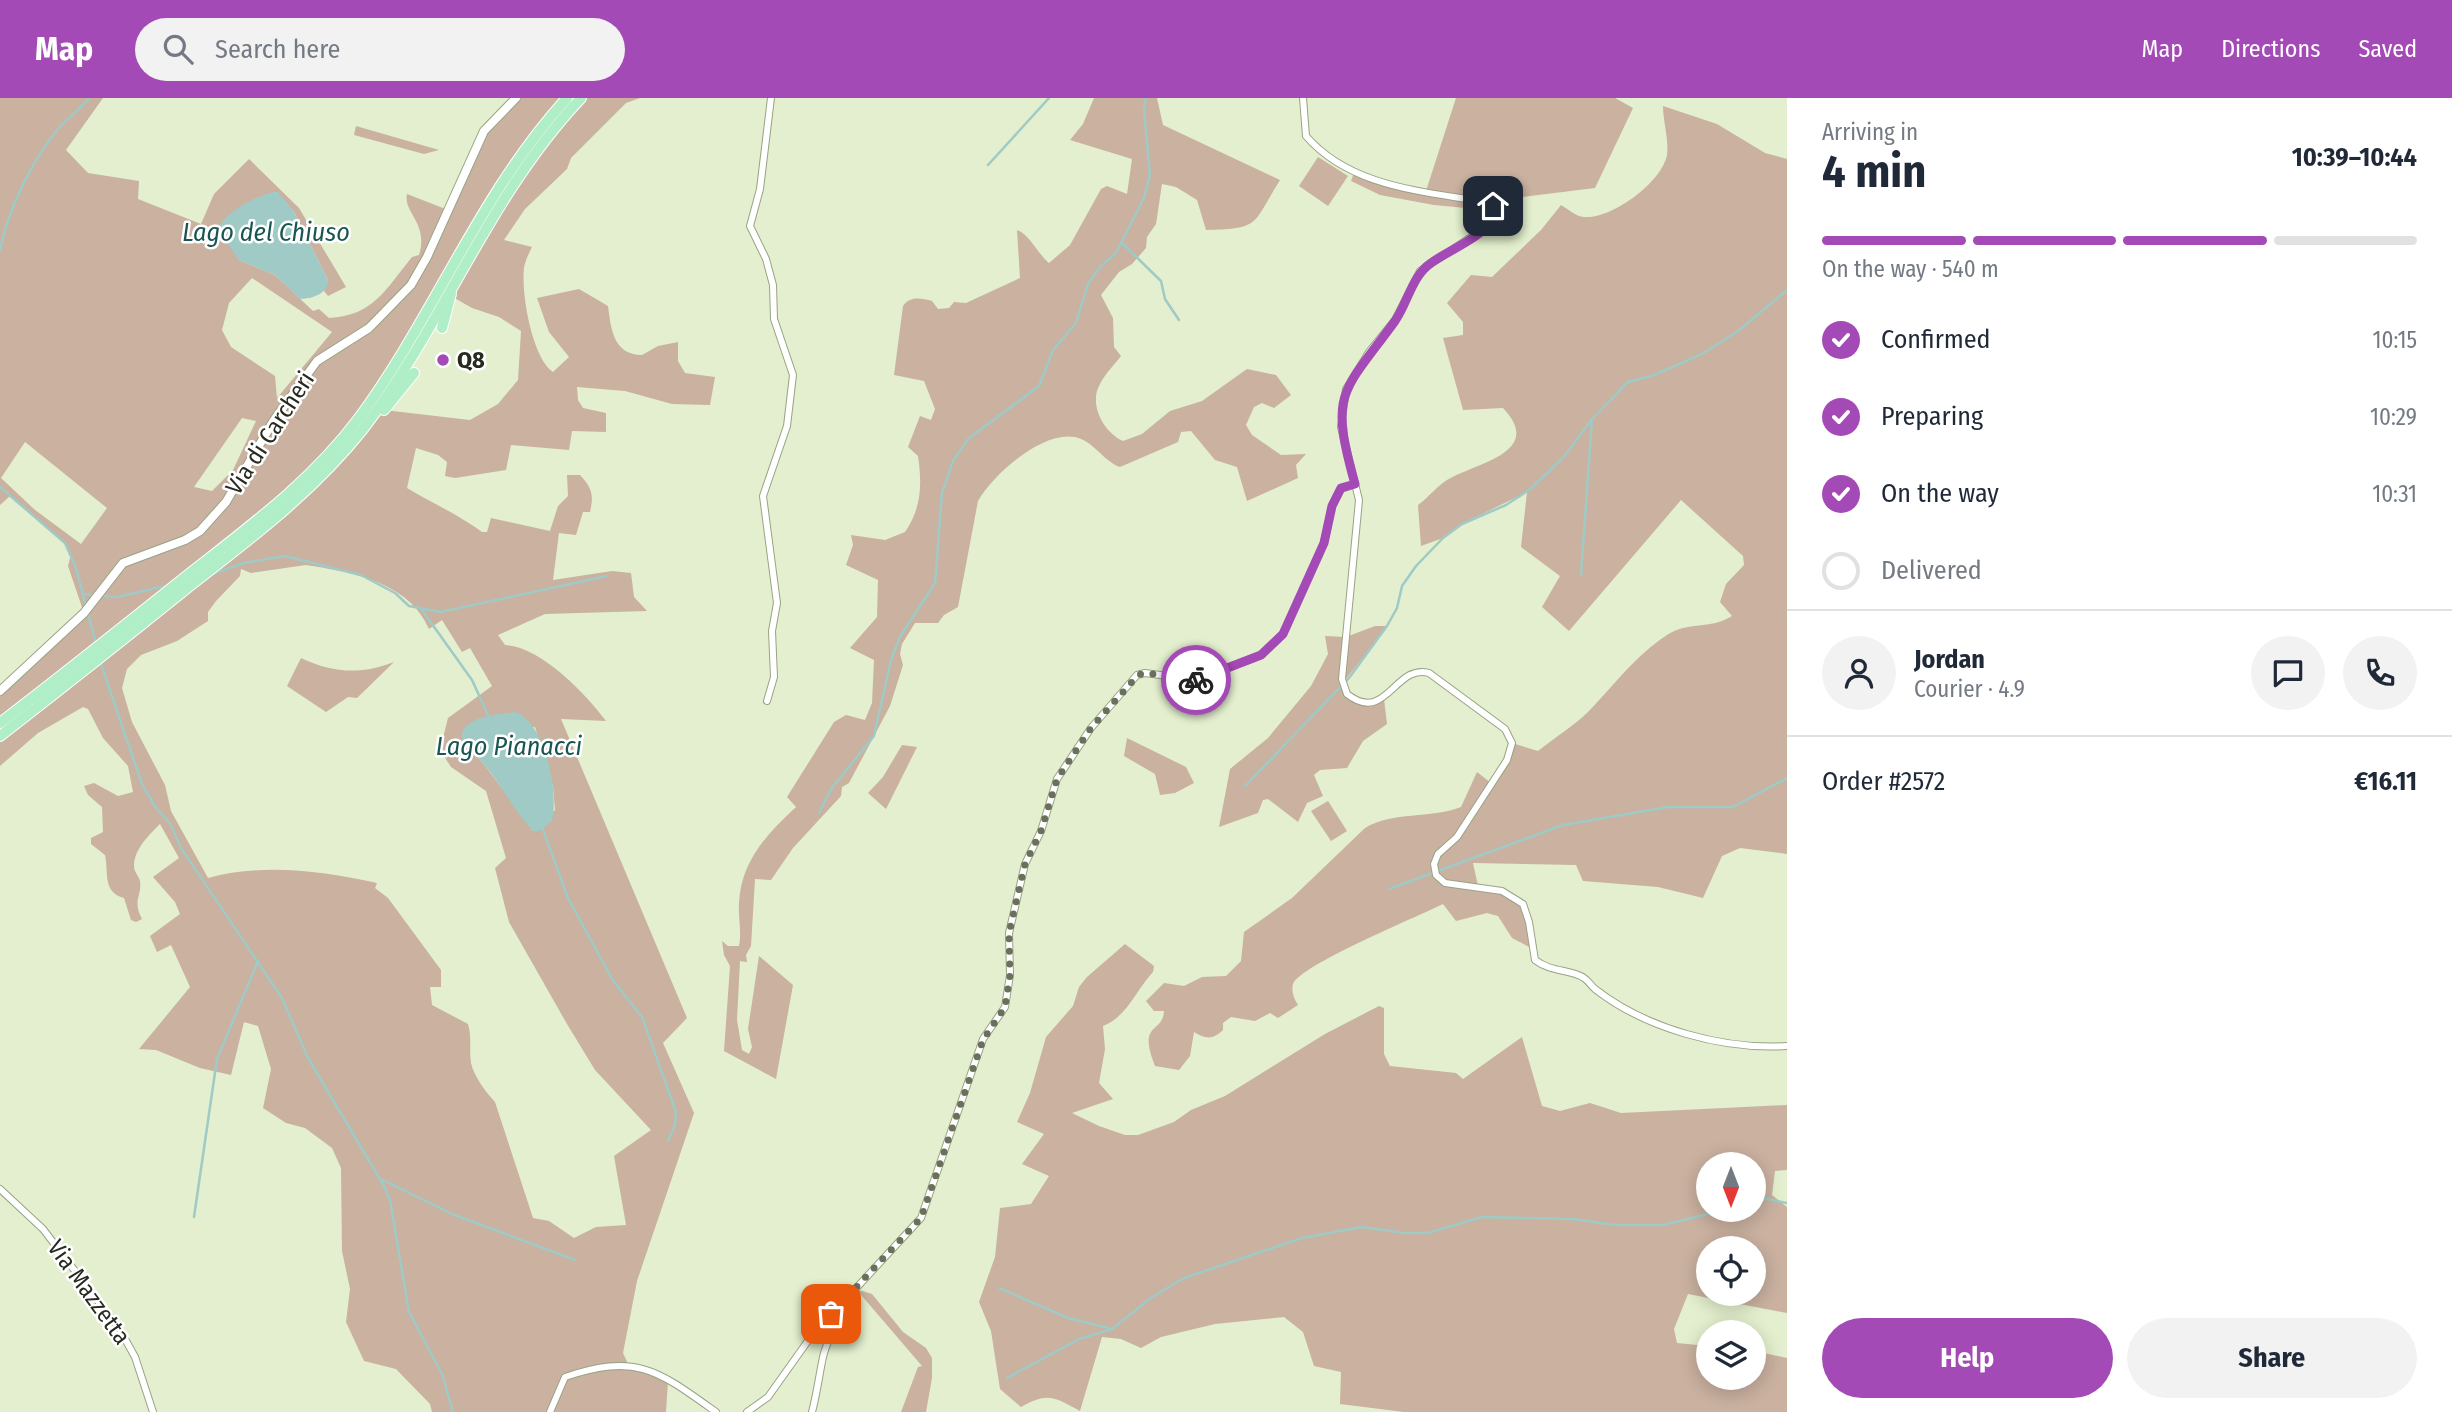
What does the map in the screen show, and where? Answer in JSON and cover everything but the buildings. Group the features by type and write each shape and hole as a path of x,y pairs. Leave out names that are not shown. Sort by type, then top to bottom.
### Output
{"highway":[{"path":"0,723 270,511 313,470 359,417 392,368 488,204 528,145 568,98"},
{"path":"323,474 385,397 522,169 581,98"},
{"path":"442,328 459,272"},
{"path":"0,736 261,530 323,474 343,461 414,373"}],"street":[{"name":"Via di Carcheri","path":"0,691 84,613 123,563 186,540 200,531 226,502 274,420 317,361 369,328 411,285 427,257 484,131 516,98"},
{"path":"767,701 774,677 772,631 778,603 762,496 787,426 793,375 774,319 769,272 750,226 760,189 771,98"},
{"path":"1304,98 1306,136 1347,171 1377,181 1484,202 1497,211 1486,227 1420,271 1395,320 1369,352 1346,389 1341,427 1359,500 1342,679 1347,694 1367,703 1384,699 1405,677 1421,671 1429,673 1505,729 1512,743 1507,760 1457,837 1438,854 1434,864 1436,874 1446,883 1483,886 1514,897 1527,911 1535,960 1555,971 1583,977 1614,1002 1667,1027 1703,1039 1732,1045 1787,1046"},
{"path":"747,1412 768,1397 831,1314 921,1218 983,1040 1005,1007 1010,975 1009,933 1025,864 1041,831 1064,764 1091,728 1138,675 1145,673 1198,680 1261,655 1275,644 1283,634 1324,543 1335,499 1341,488 1355,484"},
{"name":"Via Mazzetta","path":"0,1189 50,1238 120,1330 135,1357 153,1412"},
{"path":"812,1412 821,1382 823,1356 833,1332 831,1314"},
{"path":"550,1412 565,1377 628,1364 674,1382 716,1412"}],"shaded area":[{"path":"0,98 103,98 66,150 88,173 139,181 138,199 201,224 214,194 249,159 299,208 346,287 328,296 324,291 328,280 293,210 232,248 239,260 275,275 313,311 319,309 329,318 357,312 368,306 386,290 412,257 419,255 421,235 409,207 407,194 448,210 484,131 516,98 567,98 392,368 313,470 0,723 0,691 84,613 68,566 71,554 65,544 10,496 0,505","holes":["252,278 332,332 277,398 275,376 231,347 222,330 229,303","242,418 256,421 233,470 212,491 194,487","25,442 107,508 81,544 35,510 1,478"]},
{"path":"581,98 640,98 626,103 571,158 567,169 525,209 504,240 532,247 524,268 526,308 539,353 553,372 569,357 549,332 537,298 579,289 608,306 615,339 632,354 642,355 658,346 678,342 678,361 685,373 715,377 710,405 672,404 625,391 577,387 578,400 583,408 606,413 606,432 572,431 569,450 511,445 506,470 455,478 445,476 447,462 438,455 416,448 407,488 482,532 487,532 491,518 550,531 558,506 568,496 567,475 580,475 591,492 590,512 583,512 576,535 559,533 553,580 612,571 631,573 634,597 647,611 545,614 498,635 505,645 533,654 561,673 606,721 561,719 687,1018 663,1043 694,1113 637,1281 623,1353 628,1364 668,1381 666,1412 432,1412 430,1404 396,1369 364,1361 346,1322 350,1289 342,1251 341,1168 332,1148 305,1128 286,1123 263,1108 271,1069 258,1026 244,1022 231,1075 200,1068 156,1050 139,1049 190,987 171,945 157,952 150,936 180,914 175,902 153,877 179,858 160,824 143,843 135,860 134,868 140,881 138,907 142,919 136,922 131,920 124,898 109,887 105,855 91,844 91,838 103,832 102,807 88,795 84,786 94,783 118,796 133,792 128,766 103,738 88,709 83,707 38,733 0,766 0,736 343,461 384,410 470,420 498,404 518,380 521,331 499,317 472,308 451,296 465,261","holes":["306,565 359,576 393,590 408,600 429,629 442,620 462,652 470,648 492,686 448,718 440,750 451,767 486,791 506,858 495,868 509,922 595,1070 651,1130 614,1156 626,1225 596,1227 574,1238 549,1221 533,1218 495,1102 473,1068 468,1024 432,1005 430,987 441,987 441,970 388,898 375,888 377,883 292,870 250,871 208,878 171,811 165,785 132,722 122,688 127,669 141,655 177,641 208,621 208,612 240,576 241,569 251,573","535,727 553,787 555,810 533,831 484,764 463,741"]},
{"path":"1094,98 1157,98 1163,125 1280,180 1253,222 1237,228 1206,230 1197,200 1176,187 1162,184 1156,224 1147,237 1146,248 1132,264 1119,272 1101,295 1113,318 1114,347 1121,356 1104,377 1097,392 1097,409 1104,425 1123,441 1142,434 1170,411 1202,401 1247,369 1276,375 1291,395 1274,408 1262,403 1254,407 1246,425 1252,435 1281,455 1306,454 1296,465 1298,478 1247,501 1237,467 1215,460 1191,431 1181,432 1178,442 1120,467 1082,439 1062,437 1033,448 995,479 978,501 958,607 944,615 938,623 915,623 902,644 900,654 903,665 890,706 849,783 842,787 841,796 793,848 771,880 755,879 751,946 746,955 747,962 740,961 737,1020 742,1050 749,1054 752,1047 748,1029 759,956 793,985 776,1079 724,1051 730,966 724,955 722,941 728,946 739,946 739,903 750,861 775,827 796,807 787,797 834,722 846,715 865,720 872,703 874,660 850,648 877,617 878,580 846,565 853,545 851,535 885,540 905,532 911,523 918,504 920,476 918,456 908,447 920,416 931,420 935,409 924,381 894,375 903,306 912,299 920,299 932,301 938,309 949,308 954,302 966,303 1020,278 1017,230 1026,236 1049,263 1070,245 1101,189 1107,186 1127,194 1132,159 1070,140 1083,124"},
{"path":"1456,98 1615,98 1633,108 1595,188 1522,197 1497,211 1434,205 1380,195 1351,181 1354,173 1426,191"},
{"path":"1663,106 1717,124 1765,153 1787,159 1787,854 1740,848 1722,856 1703,898 1658,887 1583,881 1576,865 1473,863 1478,886 1502,891 1523,904 1531,948 1512,938 1498,916 1487,913 1456,921 1443,904 1337,954 1300,976 1292,987 1298,1005 1278,1018 1270,1013 1255,1021 1231,1017 1223,1023 1223,1030 1216,1036 1205,1037 1194,1032 1190,1056 1179,1070 1155,1066 1150,1052 1150,1035 1163,1018 1164,1011 1154,1011 1146,1001 1164,983 1184,986 1202,977 1226,976 1241,961 1244,932 1292,898 1365,828 1387,819 1461,807 1477,772 1491,783 1507,760 1512,743 1538,751 1583,716 1635,661 1667,635 1683,628 1716,623 1732,616 1720,602 1726,584 1744,565 1743,556 1681,500 1569,631 1542,607 1560,576 1521,547 1527,492 1462,524 1443,538 1421,546 1418,505 1447,480 1501,454 1511,446 1516,436 1514,423 1503,408 1463,410 1443,338 1463,335 1463,322 1447,303 1471,275 1492,277 1541,230 1561,205 1578,216 1596,216 1621,205 1646,187 1656,176 1667,155"},
{"path":"356,126 439,150 424,154 354,135"},
{"path":"1318,157 1348,176 1328,206 1299,186"},
{"path":"1375,626 1387,626 1343,683 1347,694 1367,703 1384,699 1387,724 1363,741 1347,768 1320,770 1314,775 1323,796 1307,803 1298,822 1268,799 1263,800 1258,813 1219,827 1230,769 1268,738 1311,686 1328,654 1325,636 1346,637"},
{"path":"301,658 324,667 347,670 370,669 394,662 357,698 348,697 326,712 287,686"},
{"path":"1127,738 1186,767 1194,783 1175,793 1160,795 1155,774 1124,756"},
{"path":"902,745 917,747 886,809 868,793 883,777"},
{"path":"1328,801 1347,831 1331,841 1311,811"},
{"path":"1125,944 1154,966 1153,972 1125,1010 1103,1026 1105,1049 1099,1083 1113,1099 1072,1113 1125,1135 1138,1135 1174,1122 1191,1110 1225,1096 1325,1034 1379,1006 1384,1008 1384,1054 1390,1066 1456,1073 1463,1079 1522,1037 1542,1106 1560,1111 1590,1103 1621,1113 1787,1105 1787,1170 1775,1171 1772,1195 1787,1207 1787,1313 1751,1306 1766,1306 1766,1236 1696,1236 1696,1296 1688,1294 1674,1329 1677,1343 1696,1345 1696,1390 1766,1390 1766,1354 1787,1358 1787,1412 1404,1412 1340,1404 1341,1372 1314,1366 1303,1332 1284,1317 1215,1324 1161,1337 1141,1348 1121,1339 1102,1337 1080,1411 1051,1398 1038,1399 1021,1407 1000,1389 991,1331 979,1302 995,1257 1000,1208 1031,1204 1049,1176 1022,1164 1044,1134 1017,1122 1030,1093 1046,1037 1073,1006 1079,987"},
{"path":"856,1289 872,1294 903,1332 926,1348 932,1358 932,1378 926,1412 901,1412 918,1367 922,1366"}],"water":[{"name":"Lago del Chiuso","path":"278,192 293,210 328,280 326,289 314,297 300,299 275,275 239,260 218,230 226,217 233,212 249,201"},
{"name":"Lago Pianacci","path":"515,712 525,718 542,743 551,777 554,809 552,821 539,831 533,831 526,823 462,738 465,728 476,720"}],"waterway":[{"path":"0,250 15,202 30,170 48,141 89,98"},
{"path":"988,165 1049,98"},
{"path":"819,813 831,789 874,736 891,660 900,637 935,583 942,493 953,461 968,439 1039,386 1053,350 1076,323 1088,284 1100,267 1116,253 1144,198 1150,175 1144,110 1146,98"},
{"path":"1122,243 1161,281 1165,299 1179,320"},
{"path":"1245,786 1349,678 1387,626 1397,608 1402,586 1416,566 1443,538 1462,524 1506,505 1529,490 1563,458 1592,419 1628,382 1654,375 1702,354 1738,331 1787,290"},
{"path":"1581,575 1592,419"},
{"path":"0,487 65,543 76,568 86,607"},
{"path":"212,574 244,563 285,556 361,575 395,593 409,606 441,612 607,576"},
{"path":"83,594 117,597 165,586"},
{"path":"422,610 472,680 489,717"},
{"path":"88,614 96,644"},
{"path":"100,661 142,784 156,808 171,825 181,848 282,998 308,1058 384,1186 390,1200 409,1312 442,1374 453,1412"},
{"path":"1389,889 1563,825 1668,807 1733,807 1787,778"},
{"path":"542,827 568,898 612,979 642,1017 676,1112 675,1125 668,1141"},
{"path":"194,1217 217,1059 258,961"},
{"path":"381,1179 452,1214 575,1260"},
{"path":"1766,1199 1787,1203"},
{"path":"1007,1378 1079,1339 1112,1329 1152,1297 1184,1278 1302,1238 1362,1227 1404,1233 1428,1233 1482,1217 1573,1219 1614,1225 1663,1225 1696,1217"},
{"path":"999,1288 1068,1318 1109,1328"}],"way so far":[{"path":"831,1314 921,1218 983,1040 1005,1007 1010,975 1009,933 1025,864 1041,831 1064,764 1091,728 1138,675 1157,674 1196,680"}],"place":[{"name":"Q8","path":"443,360"}],"route":[{"path":"1196,680 1261,655 1283,634 1324,543 1335,499 1341,488 1355,484 1341,427 1346,389 1369,352 1395,320 1420,271 1486,227 1497,211 1493,206"}]}
